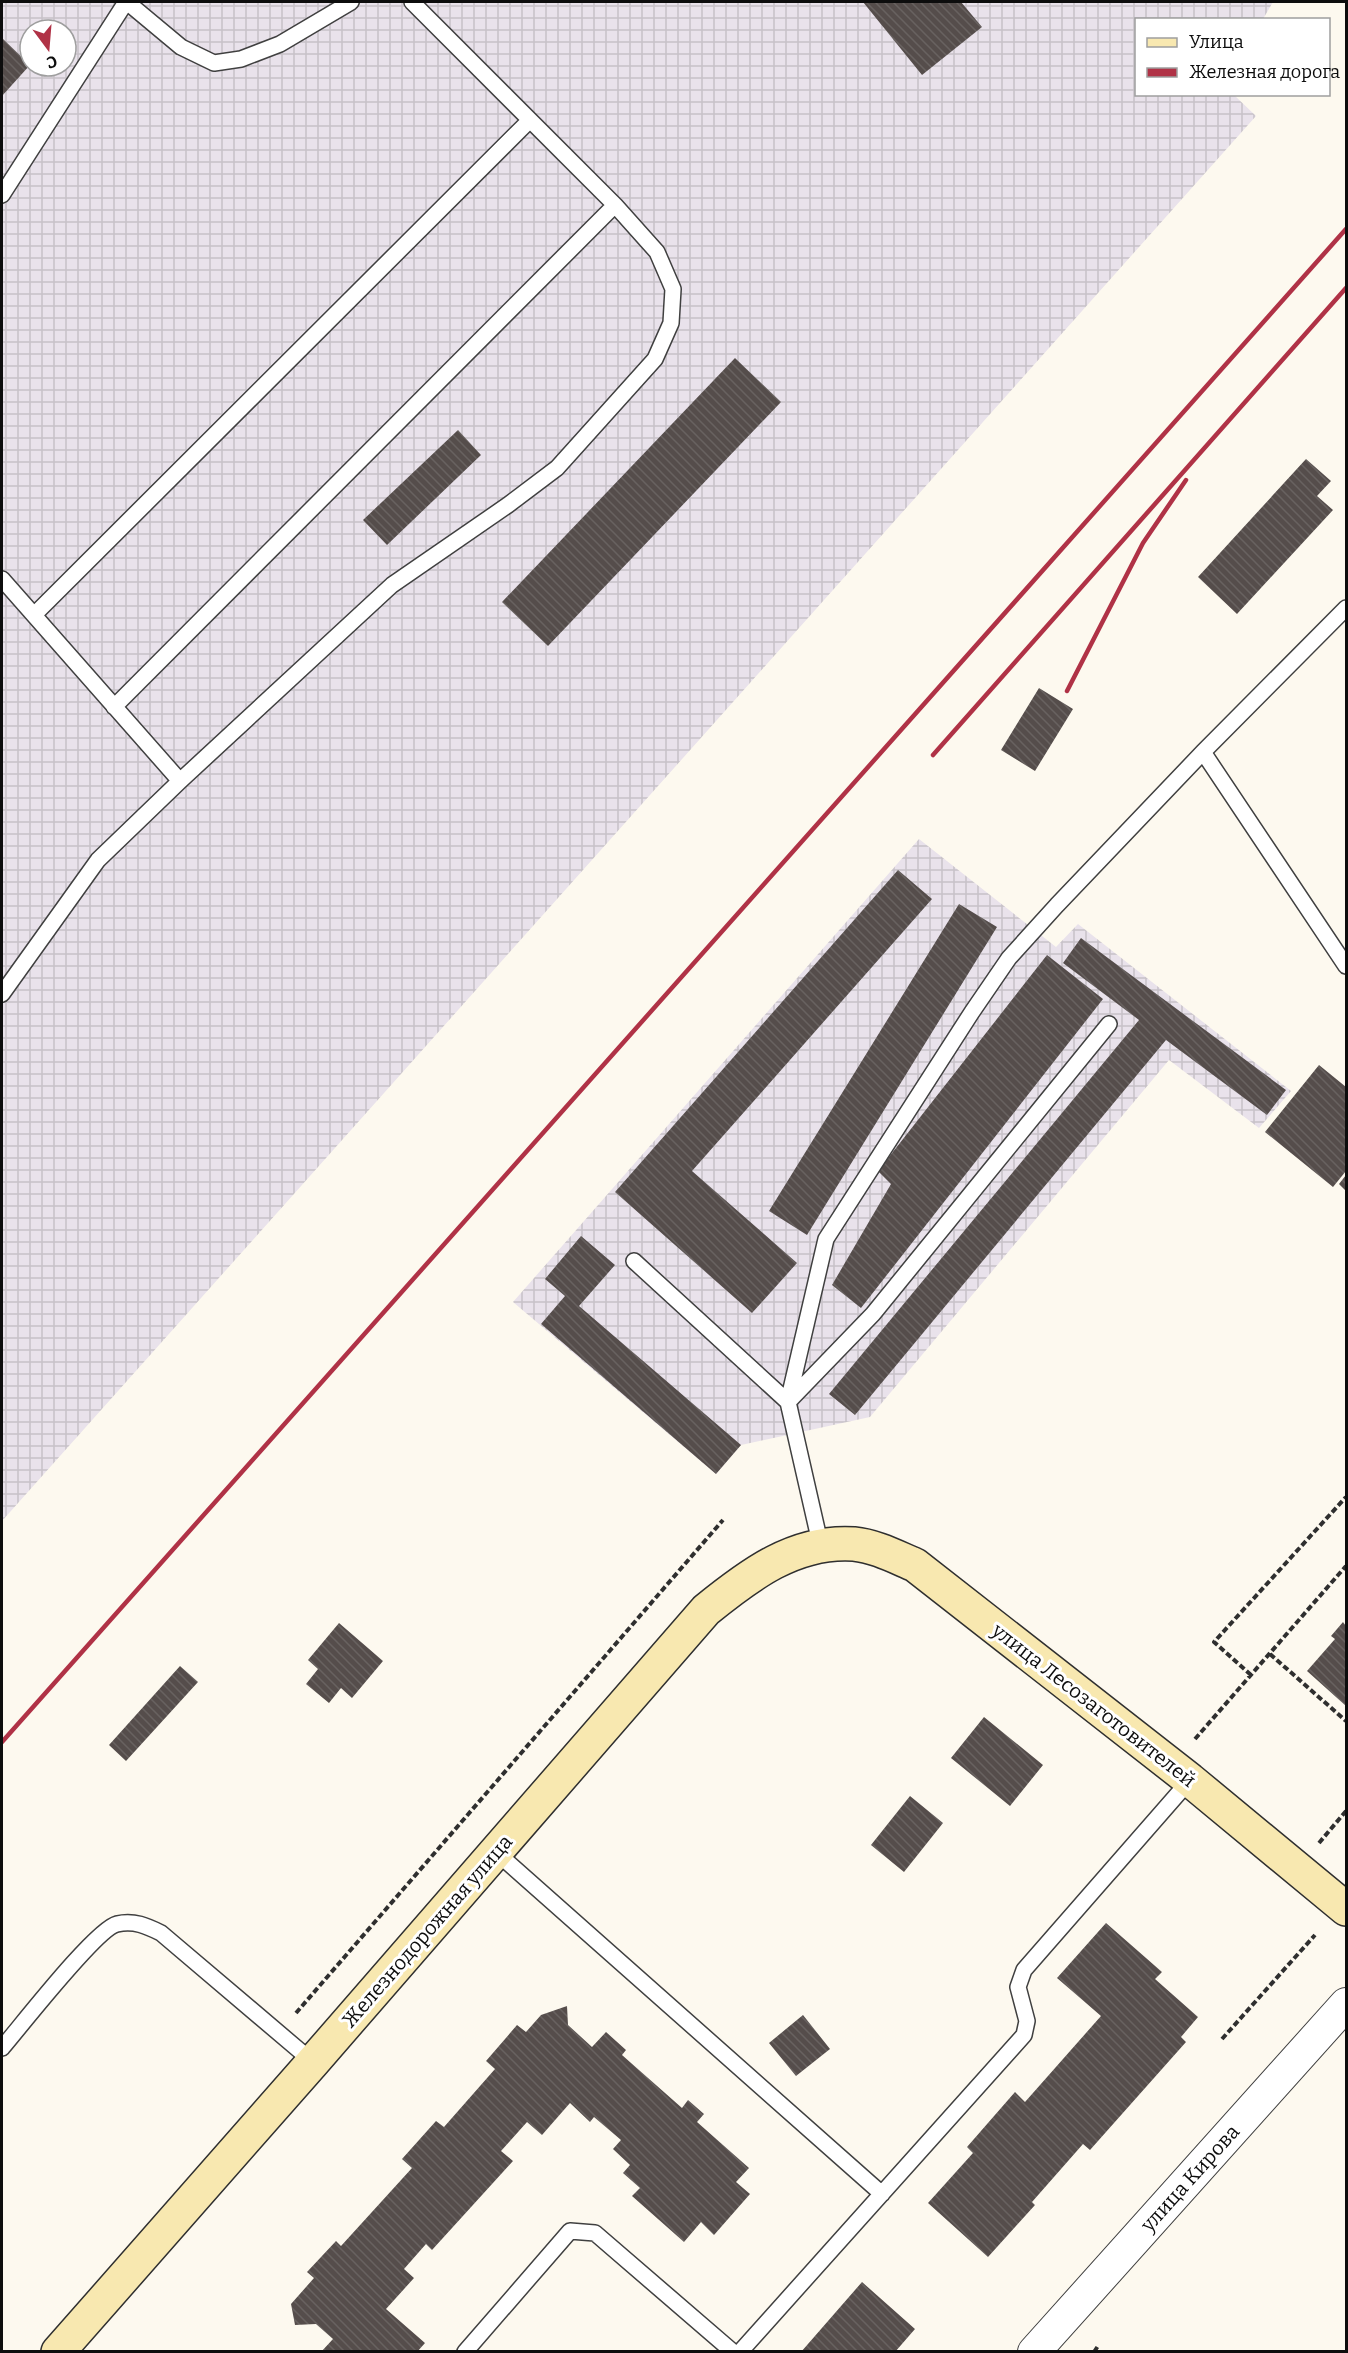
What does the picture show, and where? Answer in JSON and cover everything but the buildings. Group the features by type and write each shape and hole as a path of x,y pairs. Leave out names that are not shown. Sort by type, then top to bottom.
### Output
{"main road":[{"name":"улица Лесозаготовителей","path":"821,1547 855,1544 885,1552 915,1565 1181,1773 1347,1909"},
{"name":"Железнодорожная улица","path":"58,2352 706,1610 743,1580 781,1557 821,1547"}],"street":[{"name":"улица Кирова","path":"1034,2352 1347,2004"}],"lane":[{"path":"2,195 127,2 181,47 214,63 241,59 280,44 351,2"},
{"path":"2,994 99,860 180,781 392,585 508,505 557,468 655,359 671,323 673,289 657,252 615,205 412,2"},
{"path":"34,615 530,120"},
{"path":"114,707 615,205"},
{"path":"2,579 180,781"},
{"path":"821,1547 788,1402 826,1239 1009,958 1057,904 1203,752 1347,608"},
{"path":"1203,752 1347,966"},
{"path":"788,1402 873,1314 1109,1023"},
{"path":"634,1261 788,1402"},
{"path":"740,2352 1024,2035 1027,2021 1018,1987 1024,1970 1181,1773"},
{"path":"496,1852 882,2194"},
{"path":"2,2048 96,1938 116,1924 141,1923 161,1933 313,2062"},
{"path":"465,2352 570,2231 595,2233 734,2352"}],"path":[{"path":"1251,1675 1214,1642 1347,1497"},
{"path":"279,2033 723,1520"},
{"path":"1181,1773 1251,1675 1347,1566"},
{"path":"1270,1654 1347,1721"},
{"path":"1222,2039 1315,1935"},
{"path":"1094,2352 1098,2346"}],"shaded area":[{"path":"2,2 1273,2 1264,18 1135,18 1135,96 1235,96 1256,116 2,1521"},
{"path":"919,839 1056,947 1078,924 1291,1091 1259,1128 1169,1060 870,1417 741,1445 716,1474 513,1302"}],"railway":[{"path":"2,1742 1346,229"},
{"path":"933,755 1346,288"},
{"path":"1067,691 1143,543 1186,480"}]}
